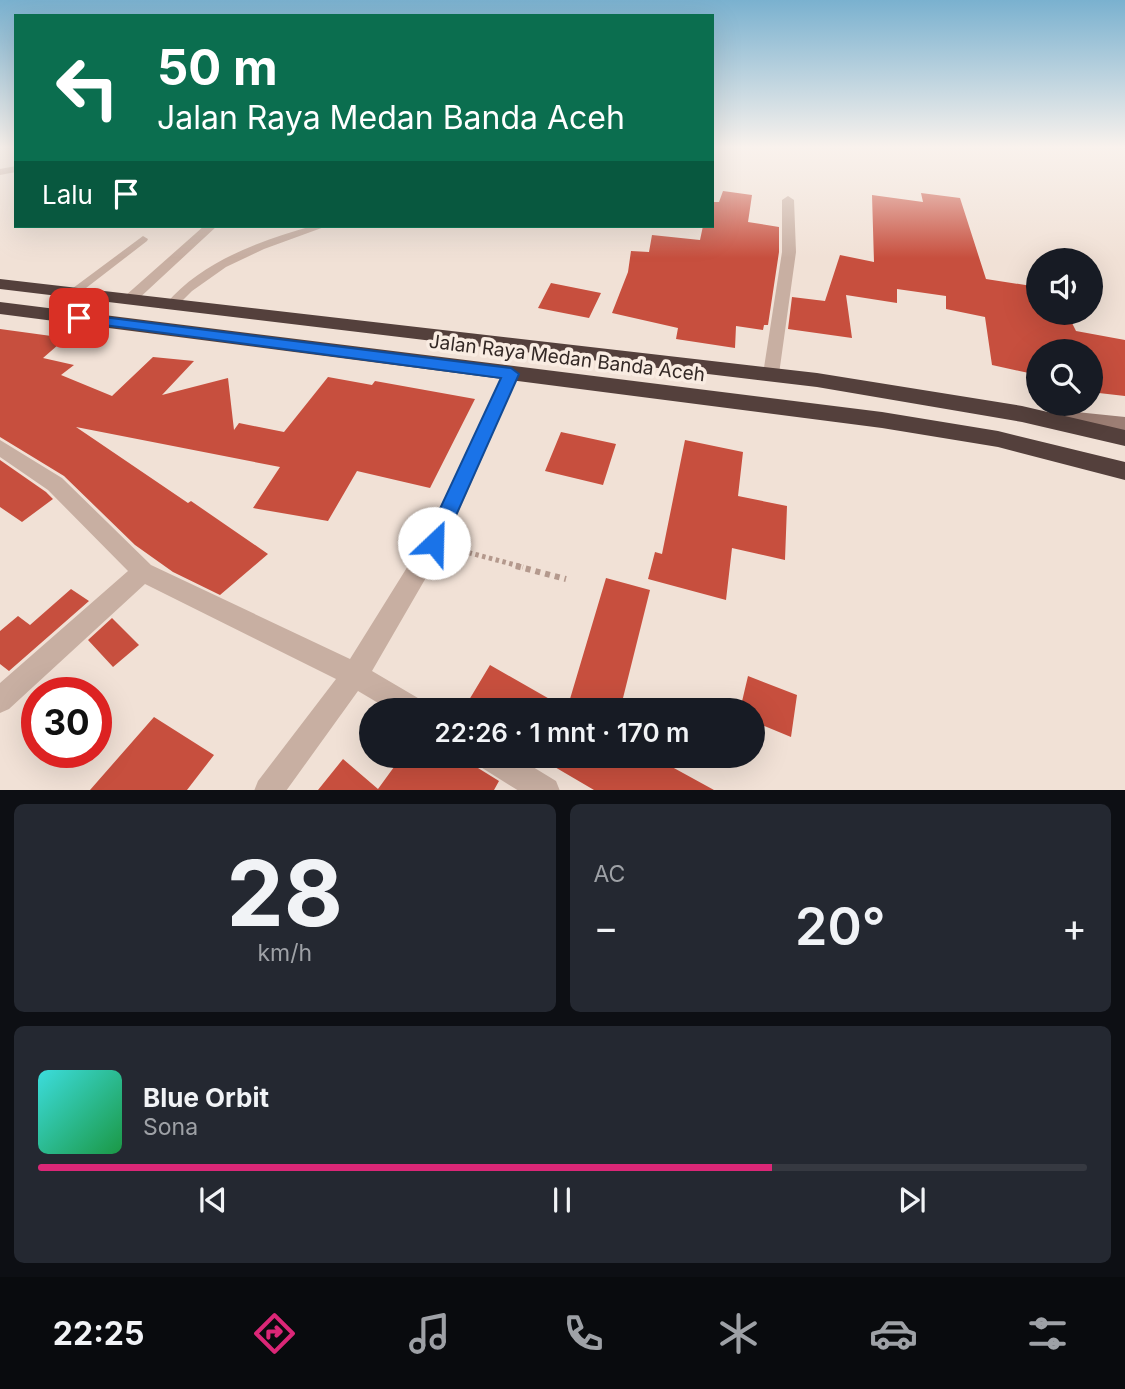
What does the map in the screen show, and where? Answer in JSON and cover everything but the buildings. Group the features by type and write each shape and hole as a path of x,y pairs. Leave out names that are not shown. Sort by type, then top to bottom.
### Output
{"highway":[{"name":"Jalan Raya Medan Banda Aceh","path":"0,284 771,374 1022,414 1125,438"},
{"name":"Jalan Raya Medan Banda Aceh","path":"0,308 968,433 1125,471"}],"street":[{"path":"771,374 789,251 788,200"},
{"path":"130,299 209,228"},
{"path":"268,790 355,675 434,543 511,374"},
{"path":"1022,414 1125,424"},
{"path":"0,447 55,484 143,572 355,675 394,698"},
{"path":"0,700 143,572"},
{"path":"509,768 546,790"}],"lane":[{"path":"172,304 194,282 232,259 268,242 314,228"},
{"path":"73,293 143,239"}],"path":[{"path":"434,543 565,579"}],"route":[{"path":"79,318 511,374 434,543"}]}
